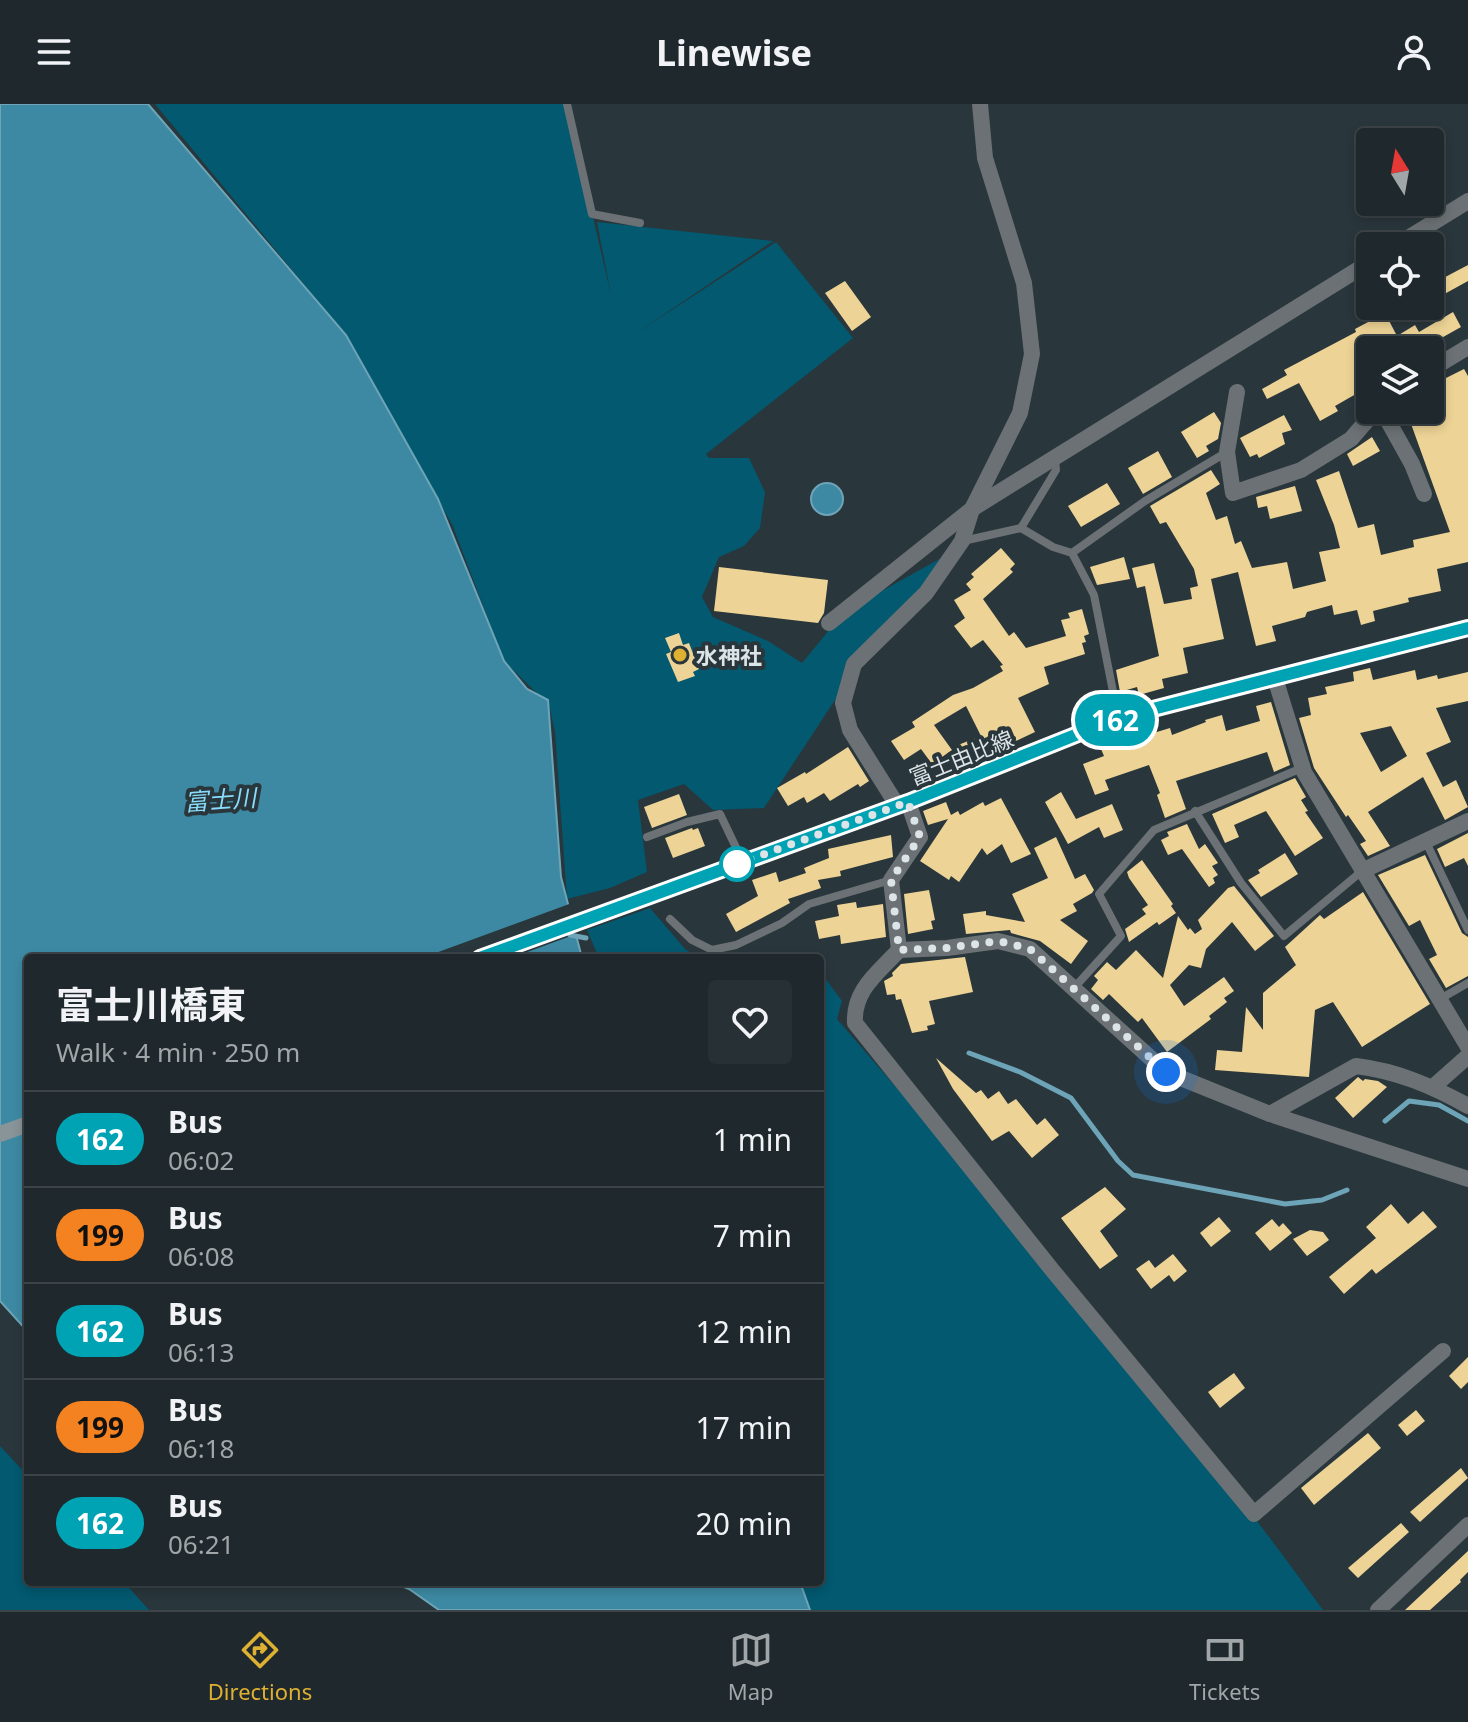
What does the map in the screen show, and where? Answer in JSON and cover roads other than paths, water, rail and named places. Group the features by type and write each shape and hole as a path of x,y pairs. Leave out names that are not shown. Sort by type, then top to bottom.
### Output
{"main road":[{"name":"富士由比線","path":"491,954 903,804 1118,718 1468,628"},
{"path":"0,1134 24,1125"}],"street":[{"path":"899,950 891,880 920,837 903,804 850,730 843,703 854,664 926,593 962,541 972,509 1020,413 1032,354 1024,283 985,158 980,104"},
{"path":"1418,232 1468,201"},
{"path":"829,623 972,509 1356,271"},
{"path":"1444,362 1468,347"},
{"path":"1237,392 1227,452 1233,493 1301,470 1351,439 1364,424"},
{"path":"1390,424 1424,494"},
{"path":"1275,678 1303,768 1468,1047"},
{"path":"1362,871 1468,821"},
{"path":"1443,1351 1254,1514 1053,1271 855,1023 854,1005 863,989 899,950 998,941 1030,949 1166,1072 1270,1114 1468,1179"},
{"path":"1433,1087 1468,1056"},
{"path":"1270,1114 1356,1066 1405,1076 1468,1106"},
{"path":"1378,1610 1468,1525"}],"lane":[{"path":"567,104 592,214 640,223"},
{"path":"1072,553 1145,501 1227,452"},
{"path":"1021,528 1056,470 1055,459"},
{"path":"962,541 1021,528 1053,547 1072,553 1094,595 1118,718"},
{"path":"1073,989 1121,936 1099,894 1154,830 1303,768"},
{"path":"1195,811 1241,883 1284,936 1362,871"},
{"path":"647,837 720,814 743,862"},
{"path":"1426,842 1468,930"},
{"path":"670,919 692,940 712,950 736,945 782,923 809,904 891,880"},
{"path":"1439,1000 1468,983"}],"water":[{"name":"富士川","path":"0,104 148,104 346,335 438,499 504,661 527,689 548,700 561,877 581,954 24,954 24,1328 0,1301"},
{"path":"827,483 838,488 843,499 838,510 827,515 816,510 811,499 816,488"},
{"path":"401,1586 801,1586 810,1610 439,1610"}],"waterway":[{"path":"570,935 586,938"},
{"path":"969,1053 1020,1072 1071,1098 1118,1161 1133,1175 1285,1204 1322,1200 1347,1190"},
{"path":"1385,1121 1409,1101 1439,1105 1468,1121"}],"place":[{"name":"水神社","path":"680,655"}]}
